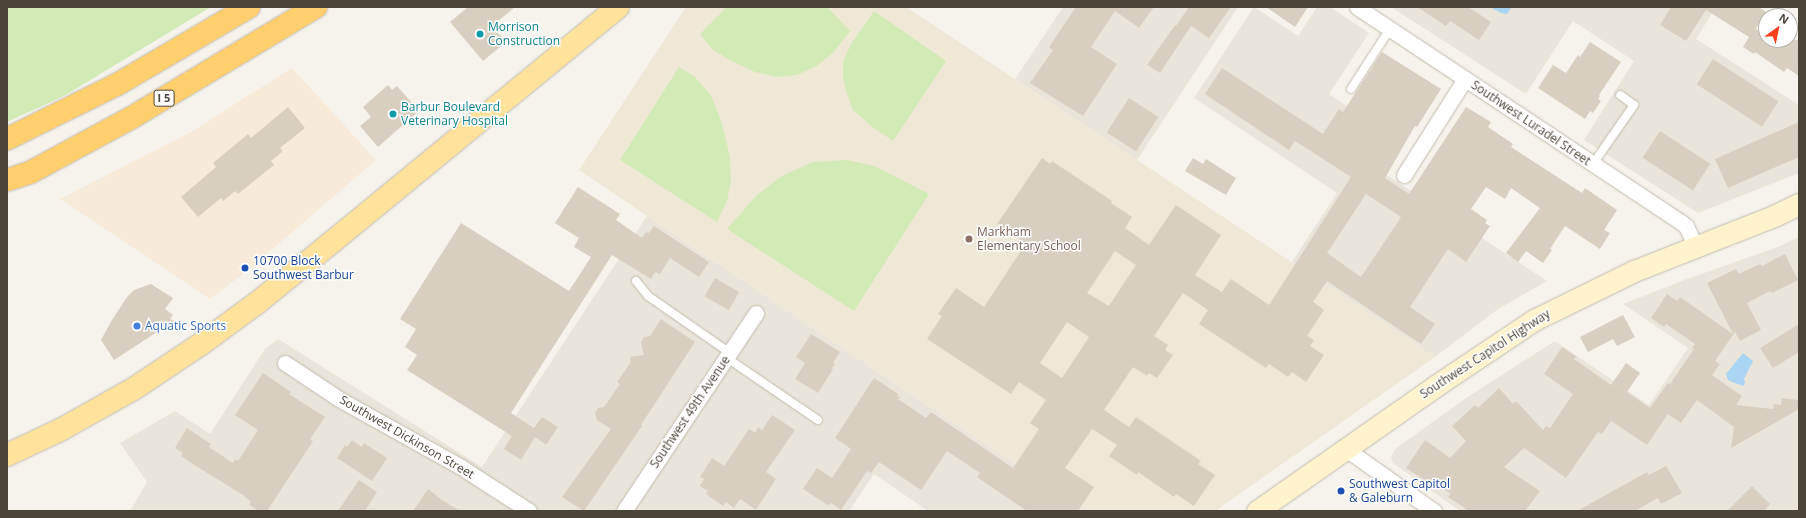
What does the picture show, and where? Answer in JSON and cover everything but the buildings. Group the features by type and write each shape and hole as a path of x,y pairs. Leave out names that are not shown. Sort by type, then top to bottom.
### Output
{"highway":[{"path":"7,139 118,84 249,7"},
{"name":"I 5","path":"7,180 31,172 131,118 316,7"}],"main road":[{"path":"7,455 62,429 135,388 201,344 257,303 618,7"},
{"name":"Southwest Capitol Highway","path":"1257,511 1437,385 1534,320 1634,271 1696,248 1799,204"}],"street":[{"name":"Southwest Luradel Street","path":"1361,8 1390,29 1686,226 1696,248"},
{"path":"1404,175 1465,79"},
{"name":"Southwest 49th Avenue","path":"624,511 756,313"},
{"name":"Southwest Dickinson Street","path":"285,363 339,399 461,467 529,511"},
{"path":"1346,449 1434,511"}],"lane":[{"path":"1351,89 1390,29"},
{"path":"1593,164 1634,105 1620,95"},
{"path":"636,282 648,296 818,420"}],"shaded area":[{"name":"Markham Elementary School","path":"686,7 906,7 1435,357 1215,511 1085,511 579,170"},
{"path":"1063,7 1238,7 1137,160 1015,79"},
{"path":"1254,7 1298,36 1317,7 1330,7 1369,33 1329,94 1380,128 1361,158 1547,281 1498,309 1435,357 1292,262 1337,193 1194,98"},
{"path":"1391,7 1716,7 1696,39 1799,105 1799,173 1698,213 1584,140 1634,61 1573,21 1526,94"},
{"path":"292,68 376,160 247,271 210,299 60,199 191,132"},
{"path":"647,216 1085,511 928,511 874,474 849,511 130,511 147,482 120,443 175,411 210,434 265,349 278,339 482,467"},
{"path":"1799,237 1799,511 1460,511 1393,463 1391,457 1395,449 1469,396 1555,341 1649,405 1688,348 1623,304 1687,279 1778,247"}],"green space":[{"path":"7,7 211,7 64,96 7,122"},
{"path":"727,7 827,7 850,31 833,53 815,67 797,75 777,77 755,72 728,59 712,49 700,34"},
{"path":"874,11 946,61 893,141 871,126 853,110 843,77 843,62 851,44"},
{"path":"679,67 695,77 710,94 721,120 730,157 731,181 727,201 717,222 620,160"},
{"path":"847,160 874,166 929,194 854,311 727,229 757,195 782,176 813,162"}],"water":[{"path":"1490,7 1511,8 1507,14 1501,13"},
{"path":"1743,353 1753,361 1744,379 1744,386 1728,380 1726,374"}],"place":[{"name":"Morrison Construction","path":"480,34"},
{"name":"Barbur Boulevard Veterinary Hospital","path":"393,114"},
{"name":"Markham Elementary School","path":"969,239"},
{"name":"10700 Block Southwest Barbur","path":"245,268"},
{"name":"Aquatic Sports","path":"137,326"},
{"name":"Southwest Capitol & Galeburn","path":"1341,491"}]}
